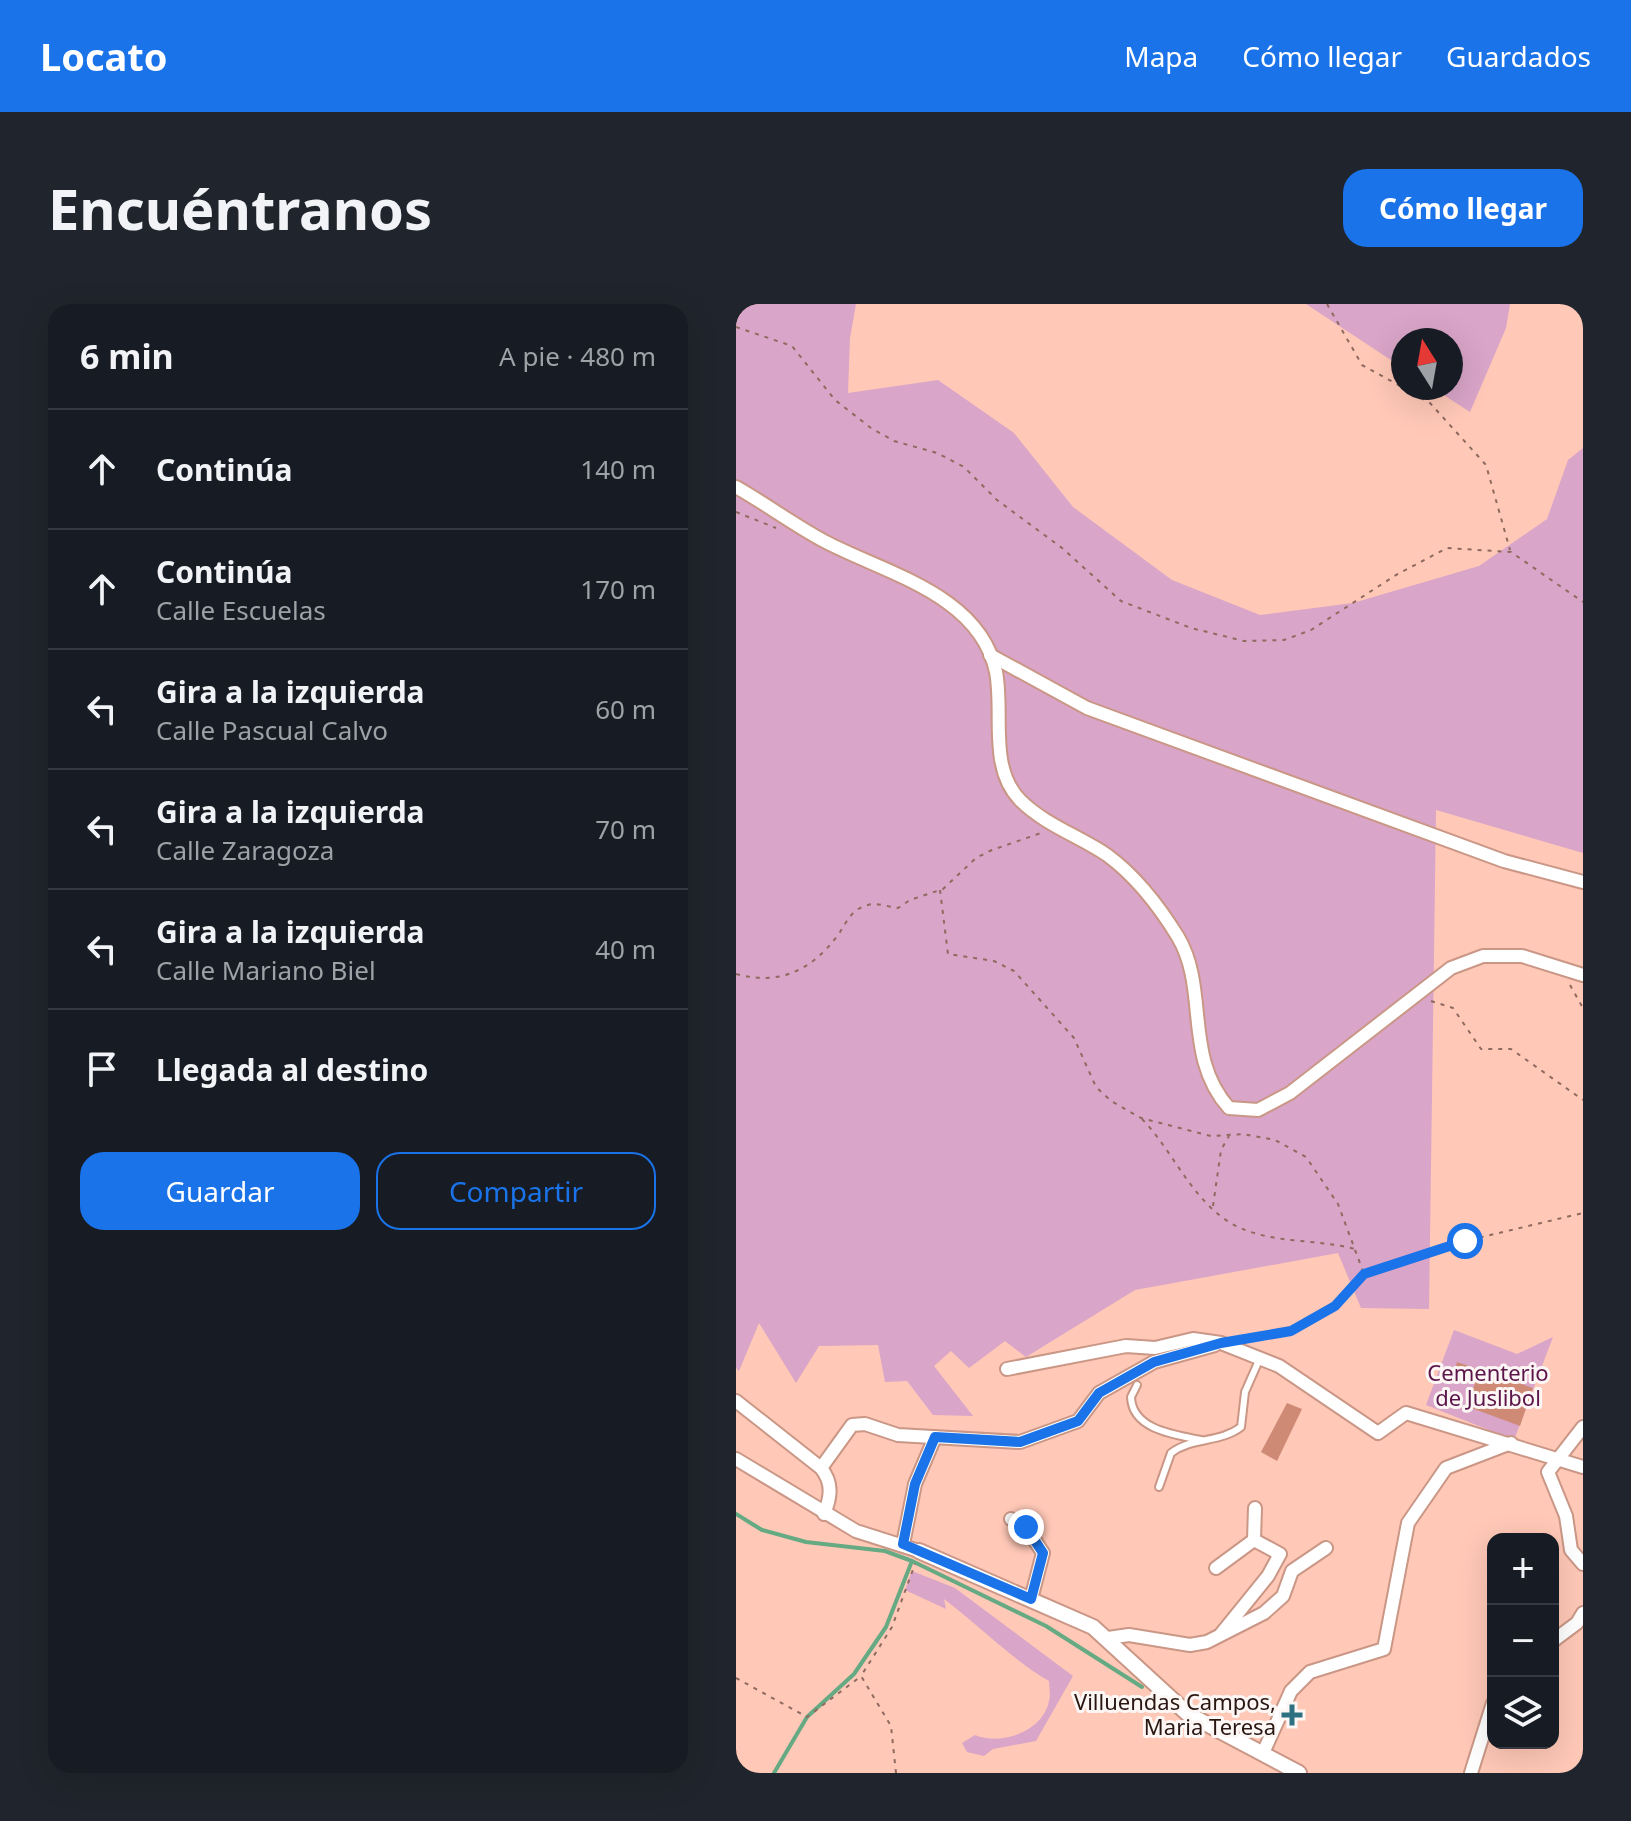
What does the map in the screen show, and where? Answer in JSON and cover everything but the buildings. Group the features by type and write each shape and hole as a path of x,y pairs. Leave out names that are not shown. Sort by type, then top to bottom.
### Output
{"street":[{"path":"736,487 823,540 939,594 982,637 996,671 1002,766 1019,799 1055,826 1106,855 1145,888 1180,941 1191,976 1211,1088 1229,1108 1258,1110 1290,1093 1451,968 1483,956 1522,956 1583,975"},
{"path":"989,655 1087,708 1504,861 1583,882"},
{"path":"1007,1369 1126,1346 1155,1348 1193,1339 1221,1343 1279,1366 1378,1433 1406,1413 1583,1467"},
{"path":"821,1468 852,1425 865,1424 898,1435 1020,1442 1078,1421 1099,1393 1154,1362 1221,1343"},
{"path":"736,1401 821,1468 829,1480 831,1492 824,1514"},
{"path":"1583,1427 1548,1472 1566,1516 1571,1550 1583,1564"},
{"path":"903,1544 915,1484 935,1437"},
{"path":"1263,1753 1291,1691 1310,1672 1384,1649 1408,1523 1446,1468 1511,1443"},
{"path":"736,1459 856,1531 903,1544 1081,1621 1108,1638 1188,1714 1299,1773"},
{"path":"1216,1568 1239,1555 1254,1540 1255,1508"},
{"path":"1011,1519 1026,1527 1043,1553 1031,1599"},
{"path":"1219,1637 1268,1576 1280,1554 1254,1540"},
{"path":"1108,1638 1129,1635 1196,1645 1219,1637 1277,1602 1283,1596 1292,1571 1326,1548"},
{"path":"1559,1636 1577,1623 1583,1613"},
{"path":"1471,1773 1487,1722"}],"lane":[{"path":"1159,1487 1171,1453 1219,1439 1241,1427 1245,1392 1260,1358"},
{"path":"1137,1385 1131,1404 1149,1426 1204,1441"}],"path":[{"path":"1327,304 1362,365 1391,381"},
{"path":"736,327 792,346 835,400 871,428 894,441 937,453 964,467 997,500 1062,548 1121,601 1191,628 1244,641 1284,640 1311,630 1396,575 1447,548 1511,552 1583,602"},
{"path":"1425,400 1486,465 1511,552"},
{"path":"736,974 781,978 796,974 824,952 854,911 876,904 898,908 910,900 940,890 976,858 1055,826"},
{"path":"940,890 948,954 994,961 1014,971 1074,1038 1096,1087 1111,1101 1141,1118 1211,1136 1252,1135 1275,1140 1306,1157 1338,1204 1364,1274"},
{"path":"1561,967 1583,1008"},
{"path":"1411,999 1444,1003 1453,1008 1481,1049 1511,1049 1583,1100"},
{"path":"1141,1118 1176,1167 1230,1222 1262,1234 1357,1250"},
{"path":"1213,1207 1223,1140 1230,1135"},
{"path":"1221,1343 1291,1331 1335,1306 1364,1274 1465,1241 1583,1213"},
{"path":"736,1678 807,1717 861,1676 892,1627 913,1568"},
{"path":"861,1676 891,1726 896,1773"}],"green space":[{"path":"736,304 856,304 850,338 848,393 938,380 1014,433 1073,507 1172,580 1260,615 1353,603 1479,566 1547,519 1568,460 1583,448 1583,853 1436,810 1429,1309 1361,1308 1338,1253 1135,1290 1026,1357 1005,1341 969,1368 951,1351 934,1366 973,1416 933,1415 907,1381 885,1382 878,1345 819,1346 796,1383 759,1323 739,1371 736,1368"},
{"path":"1306,304 1510,304 1506,328 1470,412 1452,400 1463,400 1463,328 1391,328 1391,360"},
{"name":"Cementerio de Juslibol","path":"1454,1330 1517,1354 1553,1337 1514,1440 1426,1405"},
{"path":"912,1571 955,1588 1073,1676 1036,1741 993,1749 984,1756 967,1752 962,1743 975,1735 996,1739 1030,1728 1045,1712 1050,1694 1049,1681 1022,1663 944,1599 946,1609 905,1590"}],"waterway":[{"path":"736,1514 762,1530 806,1542 885,1551 912,1561 1046,1626 1142,1687"},
{"path":"774,1773 807,1717 854,1674 886,1627 912,1561"}],"place":[{"name":"Villuendas Campos, Maria Teresa","path":"1292,1715"}],"route":[{"path":"1026,1527 1043,1553 1031,1599 903,1544 915,1484 935,1437 1020,1442 1078,1421 1099,1393 1154,1362 1221,1343 1265,1338 1291,1331 1335,1306 1364,1274 1465,1241"}]}
